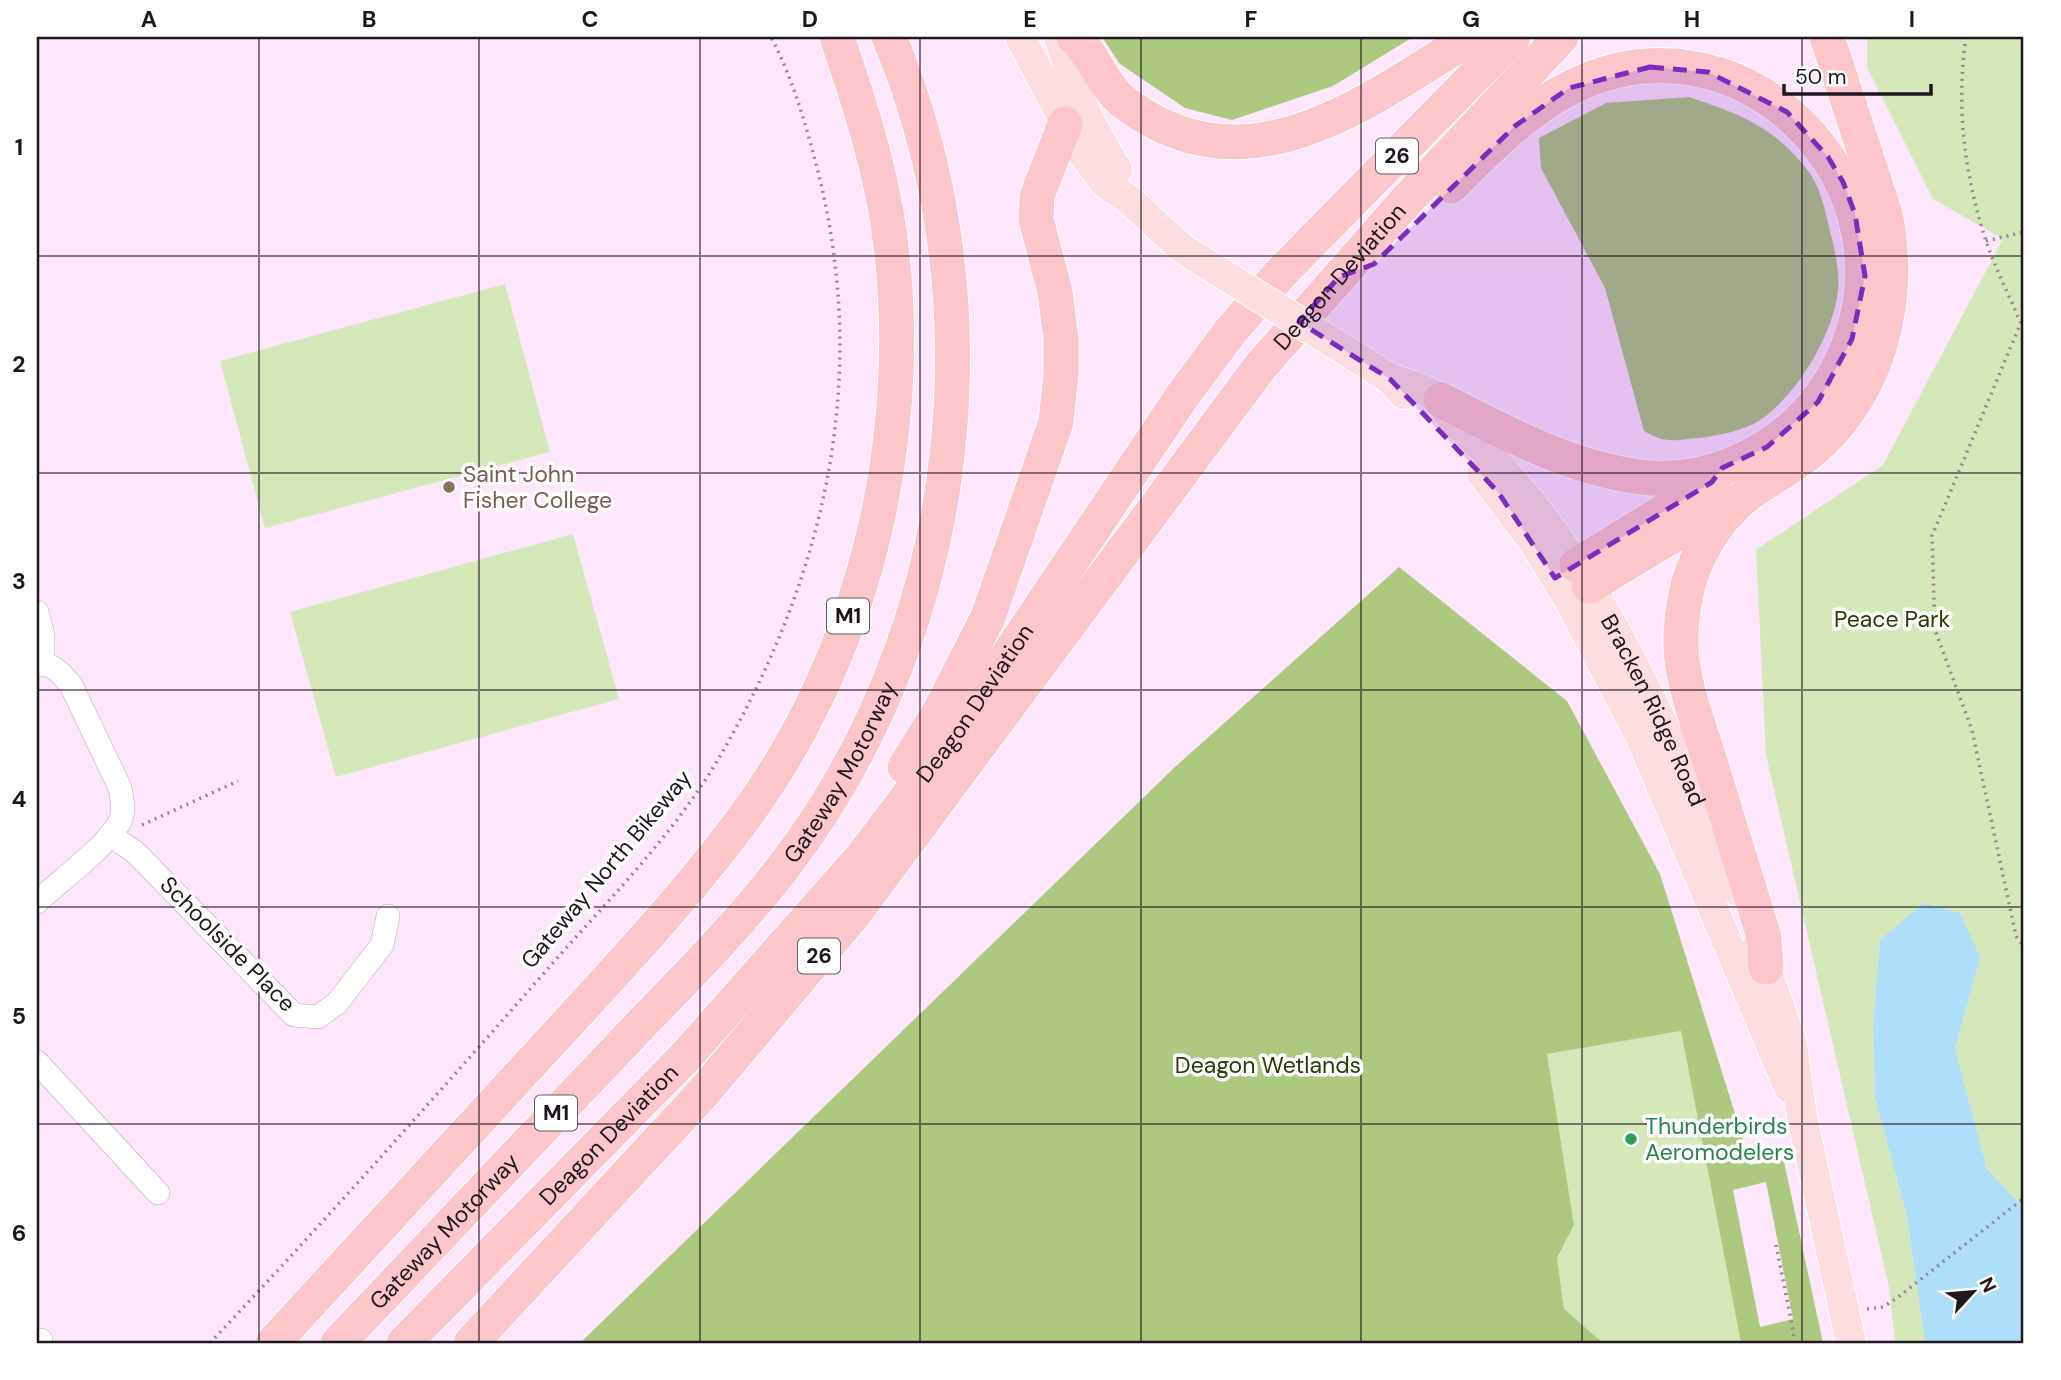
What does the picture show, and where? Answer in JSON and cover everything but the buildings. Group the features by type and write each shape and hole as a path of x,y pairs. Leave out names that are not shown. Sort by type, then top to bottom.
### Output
{"highway":[{"name":"M1","path":"273,1343 628,957 693,882 752,805 791,742 832,661 860,584 876,521 890,445 896,375 895,287 885,208 869,130 837,37"},
{"name":"Gateway Motorway","path":"338,1343 702,959 772,881 806,837 839,785 883,695 915,610 940,517 950,437 953,346 946,245 930,164 910,92 889,37"},
{"path":"1074,37 1108,86 1125,103 1159,124 1195,137 1226,142 1290,135 1326,123 1471,37"},
{"name":"Deagon Deviation","path":"404,1343 686,1056 862,857 953,739 1183,395 1230,332 1279,275 1513,37"},
{"name":"Deagon Deviation","path":"471,1343 703,1093 853,915 1236,398 1339,277 1561,37"},
{"path":"1766,967 1764,937 1701,734 1681,646 1691,575 1710,538 1732,509 1808,454 1834,427 1856,398 1873,366 1887,321 1892,279 1885,214 1826,37"},
{"path":"1339,277 1374,264 1515,126 1569,88 1620,71 1650,67 1708,72 1745,87 1787,112 1828,157 1855,214 1865,276 1852,339 1838,370 1818,402 1798,424 1767,447 1722,468 1670,478 1642,477 1607,471 1561,456 1441,400"},
{"path":"862,857 870,818 940,711 988,617 1056,422 1062,375 1061,339 1055,292 1036,219 1037,196 1065,124"},
{"path":"1572,582 1712,482 1722,468"},
{"path":"1572,582 1714,510 1732,509"}],"main road":[{"name":"Bracken Ridge Road","path":"1020,37 1065,124 1105,183 1129,200 1166,235 1221,274 1390,379 1498,492 1572,582 1658,716 1742,904 1792,1044 1802,1117 1851,1343"},
{"name":"Bracken Ridge Road","path":"1059,37 1085,113 1119,174 1129,200"},
{"name":"Bracken Ridge Road","path":"1390,379 1415,386 1441,400 1448,415 1504,470 1539,510 1674,809 1772,1052 1802,1117"}],"street":[{"path":"37,612 43,635 40,664 59,671 71,685 120,788 124,805 121,820 110,835 37,902"},
{"name":"Schoolside Place","path":"110,835 135,852 294,1015 318,1017 337,1003 382,946 388,916"},
{"path":"37,1062 158,1193"}],"path":[{"name":"Gateway North Bikeway","path":"210,1343 445,1085 682,811 722,754 771,662 808,565 825,499 836,425 840,373 835,255 823,188 805,123 782,58 771,37"},
{"path":"1966,37 1960,108 1970,187 1986,241 2020,322"},
{"path":"1986,241 2024,232"},
{"path":"2024,315 1932,536 1936,630 1972,730 2016,936 2024,947"},
{"path":"110,835 157,820 238,781"},
{"path":"1864,1297 1866,1309 1883,1307 1898,1298 2024,1198"},
{"path":"1776,1245 1794,1334 1791,1343"}],"highlighted area":[{"path":"1650,67 1708,72 1787,112 1828,157 1843,182 1855,214 1865,276 1852,339 1818,402 1767,447 1722,468 1712,482 1555,578 1498,492 1390,379 1299,322 1339,277 1374,264 1515,126 1569,88"}],"green space":[{"path":"1102,37 1413,37 1333,86 1232,120 1185,108 1120,64"},
{"name":"Peace Park","path":"1867,37 2024,37 2024,1208 1987,1169 1955,1049 1980,957 1880,940 1873,1024 1875,1098 1907,1216 1925,1343 1895,1343 1889,1287 1766,755 1756,550 1883,465 2003,239 1933,199 1867,67"},
{"path":"1689,97 1740,116 1770,133 1809,172 1826,213 1836,258 1838,290 1835,308 1820,347 1781,402 1751,425 1732,432 1670,440 1644,431 1605,288 1541,168 1539,138 1606,103"},
{"path":"505,284 550,452 265,528 220,361"},
{"path":"573,534 619,699 336,777 290,612"},
{"name":"Deagon Wetlands","path":"1399,567 1567,701 1660,874 1751,1165 1783,1157 1823,1343 1741,1343 1681,1031 1547,1054 1574,1225 1557,1258 1564,1309 1603,1343 580,1343 1175,767","holes":["1766,1182 1793,1319 1760,1327 1733,1190"]},
{"name":"Thunderbirds Aeromodelers","path":"1681,1031 1741,1343 1603,1343 1564,1309 1557,1258 1574,1225 1547,1054"}],"water":[{"path":"1924,903 1960,913 1980,957 1955,1049 1987,1169 2024,1208 2024,1343 1925,1343 1907,1216 1875,1098 1873,1024 1880,940"}],"place":[{"name":"Saint John Fisher College","path":"449,487"},
{"name":"Thunderbirds Aeromodelers","path":"1631,1139"}]}
